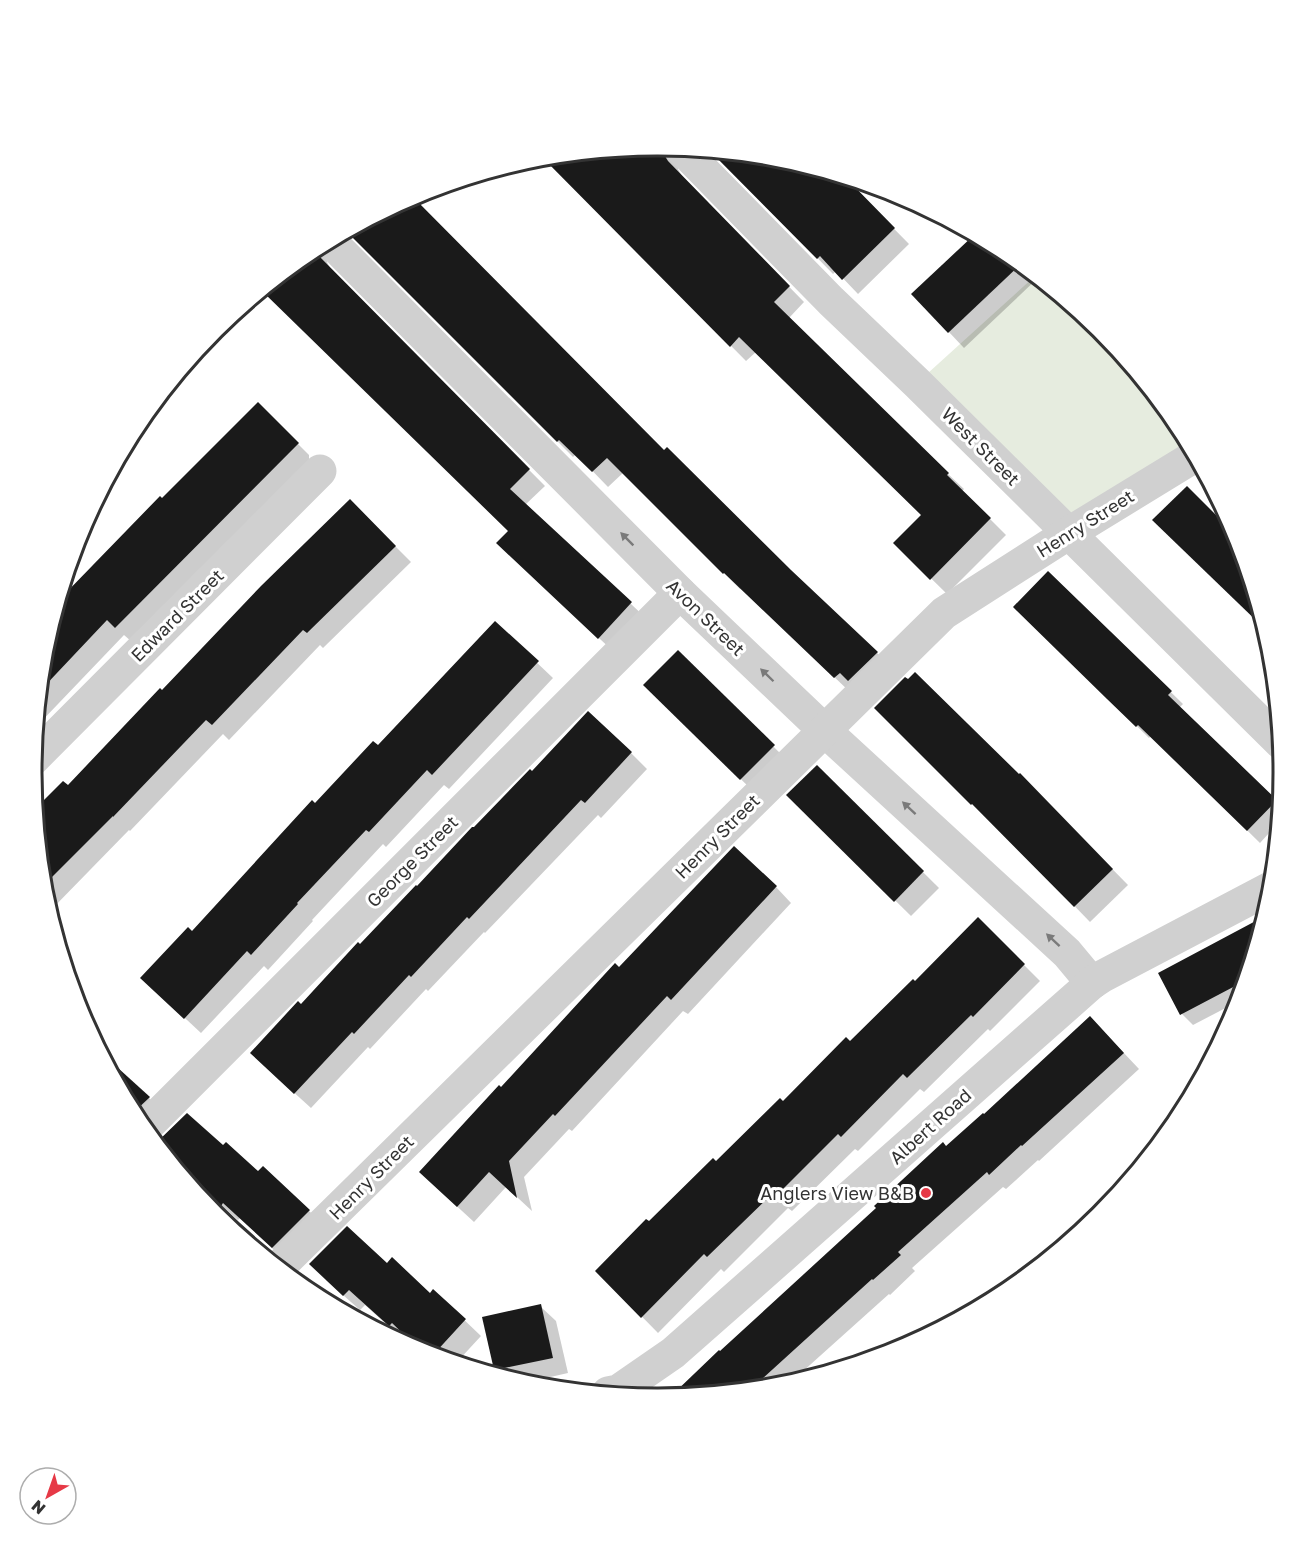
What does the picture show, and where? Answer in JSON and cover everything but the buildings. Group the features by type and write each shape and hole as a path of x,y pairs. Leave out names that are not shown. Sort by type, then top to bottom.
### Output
{"street":[{"name":"West Street","path":"690,158 831,301 1272,734"},
{"name":"Avon Street","path":"336,247 680,593 824,730 1067,953 1092,983"},
{"name":"Henry Street","path":"285,1261 944,613 1188,460"},
{"name":"Edward Street","path":"43,749 320,471"},
{"name":"George Street","path":"151,1122 680,593"},
{"name":"Albert Road","path":"625,1386 673,1353 1092,983 1261,893"}],"shaded area":[{"path":"1029,282 1063,309 1120,366 1146,397 1188,460 1069,533 917,383"}],"place":[{"name":"Anglers View B&B","path":"926,1193"}]}
